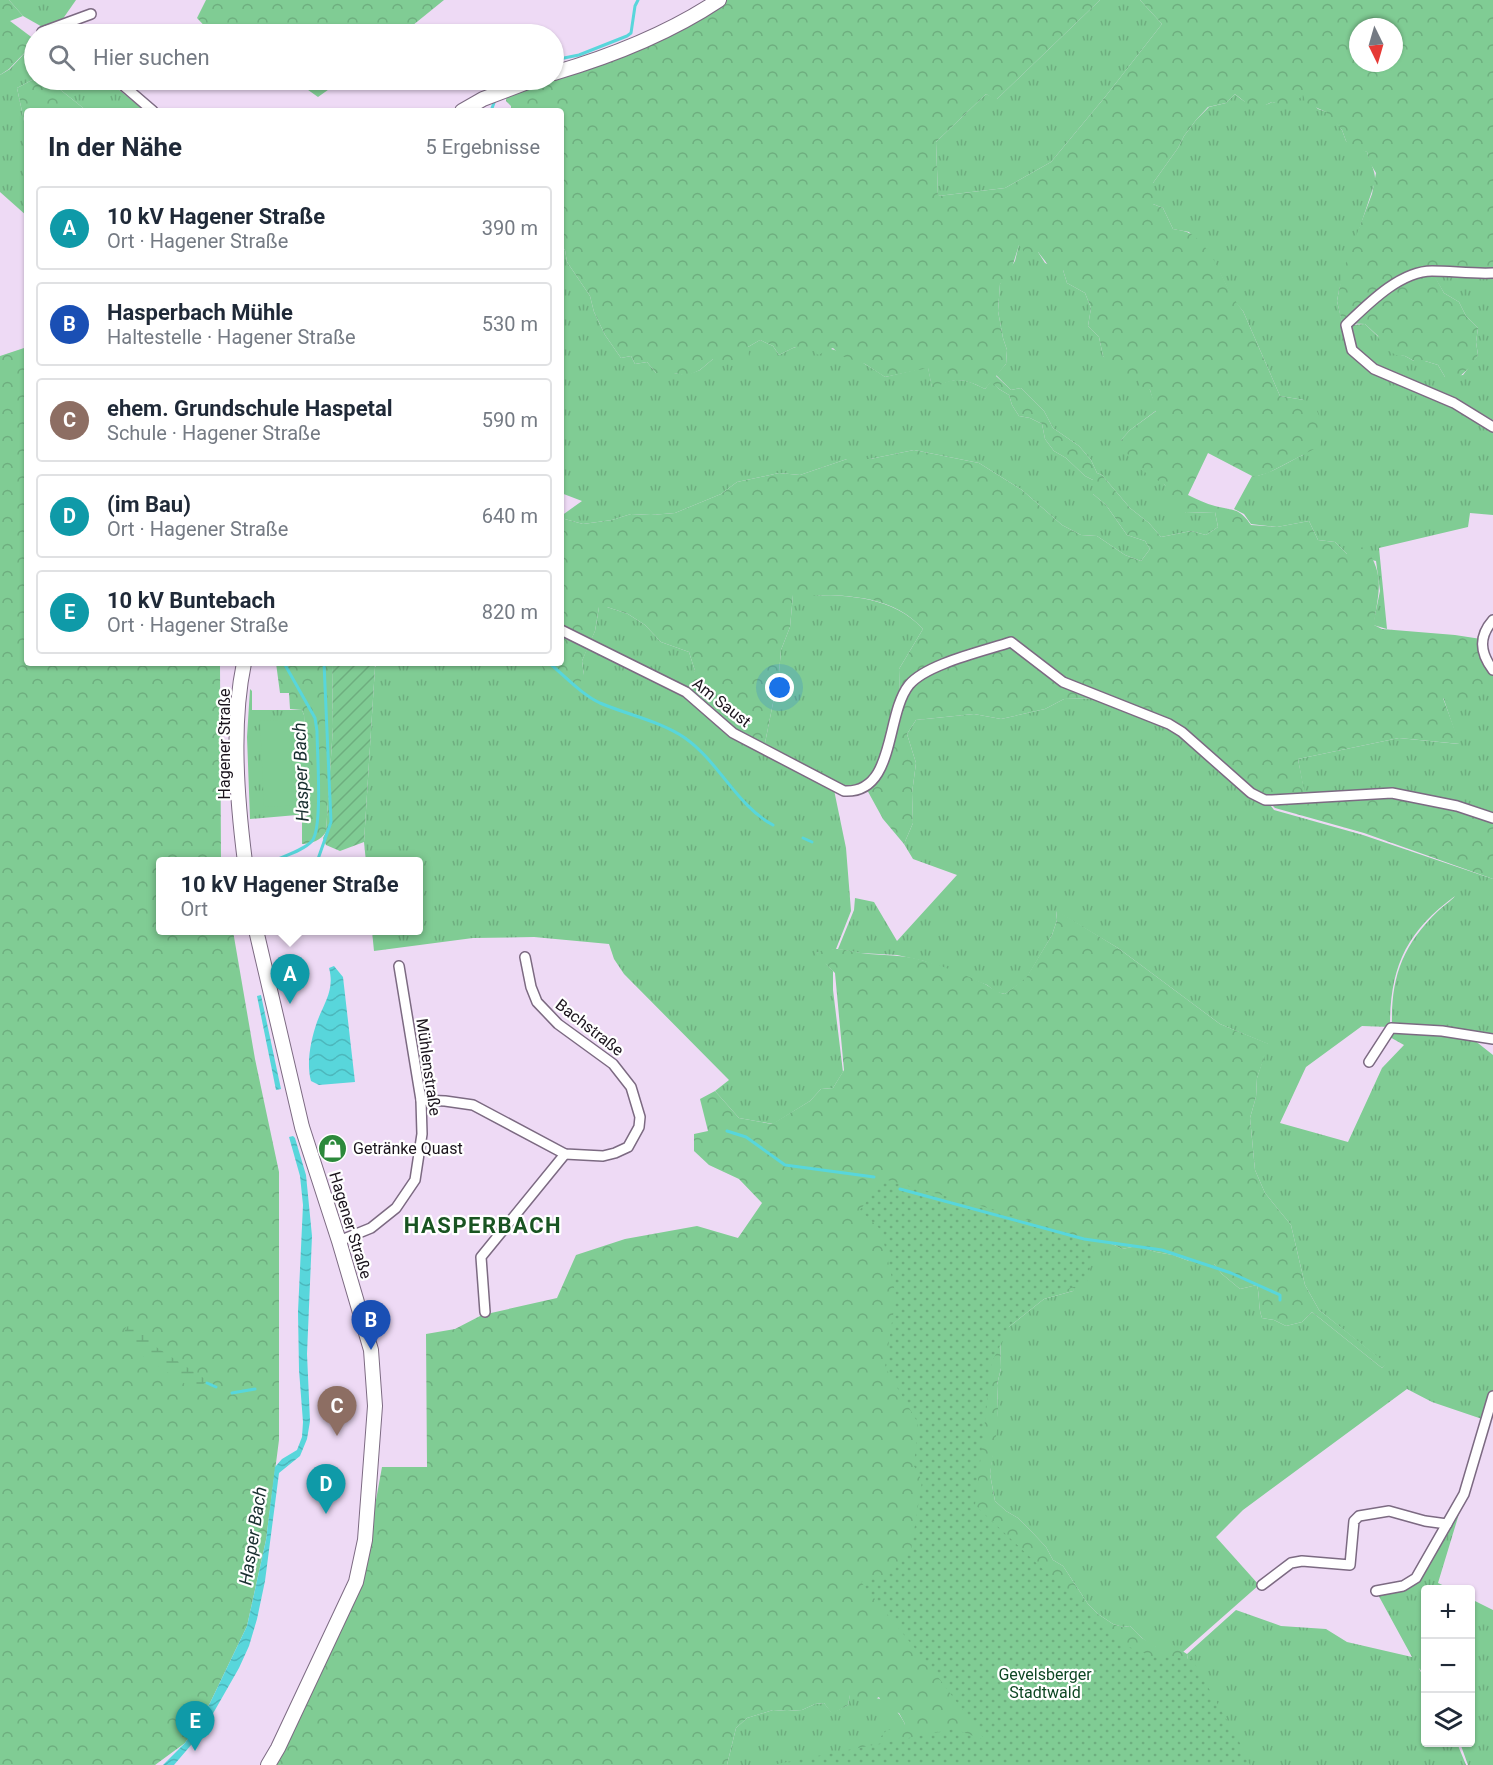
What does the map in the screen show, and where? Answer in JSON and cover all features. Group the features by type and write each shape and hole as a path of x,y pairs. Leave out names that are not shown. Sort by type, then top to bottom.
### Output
{"main road":[{"path":"564,70 640,44 719,0"},
{"path":"467,108 505,90"},
{"name":"Hagener Straße","path":"244,666 238,705 238,752 244,857"},
{"name":"Hagener Straße","path":"257,935 302,1127 371,1350 375,1406 364,1546 356,1582 268,1765"}],"street":[{"path":"64,24 91,14"},
{"path":"129,90 150,108"},
{"path":"1493,273 1430,271 1414,274 1377,295 1347,325 1352,350 1374,369 1454,403 1493,427"},
{"path":"1493,620 1486,627 1481,639 1485,659 1493,670"},
{"name":"Am Saust","path":"564,631 686,692 733,733 844,791 865,788 879,772 899,701 910,684 928,670 1011,642 1063,682 1158,719 1182,732 1251,793 1260,798 1272,800 1392,793 1457,806 1493,818"},
{"name":"Bachstraße","path":"421,1100 473,1105 565,1154 603,1156 628,1147 639,1127 640,1118 631,1087 613,1064 558,1024 537,1002 531,987 525,957"},
{"name":"Mühlenstraße","path":"339,1241 371,1228 396,1208 416,1180 422,1134 421,1100 399,966"},
{"path":"1369,1062 1391,1028 1442,1031 1493,1039"},
{"path":"485,1312 481,1257 565,1154"},
{"path":"1376,1591 1403,1586 1416,1578 1464,1494 1493,1396"},
{"path":"1262,1585 1291,1563 1302,1561 1350,1565 1354,1521 1359,1516 1389,1511 1425,1521 1447,1524"}],"green space":[{"path":"0,0 9,0 23,16 10,21 24,32 24,53 0,75"},
{"path":"9,0 76,0 59,24 37,24 23,16"},
{"path":"206,0 444,0 414,24 203,24 197,18"},
{"path":"720,0 1100,0 996,100 986,94 936,142 938,196 1005,188 1051,162 1162,24 1140,0 1493,0 1493,270 1433,273 1444,293 1459,302 1466,316 1478,328 1476,342 1478,355 1471,366 1456,380 1445,377 1438,365 1425,361 1414,361 1382,347 1378,336 1365,324 1342,323 1337,301 1339,290 1345,265 1372,194 1376,173 1367,152 1354,148 1346,141 1342,130 1326,112 1306,103 1303,95 1290,107 1272,102 1255,110 1235,94 1226,103 1208,107 1184,136 1153,183 1153,204 1163,208 1173,229 1191,234 1200,241 1214,260 1230,292 1243,311 1280,396 1304,400 1317,411 1324,427 1320,446 1268,473 1254,477 1208,453 1188,495 1208,504 1239,512 1251,525 1277,527 1309,521 1318,540 1335,542 1347,554 1365,546 1376,567 1379,584 1374,625 1382,629 1481,639 1489,679 1464,711 1443,698 1460,744 1399,738 1298,759 1306,799 1392,795 1493,819 1493,879 1364,833 1275,808 1266,799 1252,792 1182,732 1106,698 1064,699 1045,709 1001,719 974,714 916,720 907,734 916,763 912,793 913,823 904,844 883,819 866,788 873,782 900,702 899,669 923,629 910,617 895,608 862,598 793,595 790,627 781,650 779,673 764,748 733,732 686,690 686,676 695,671 689,652 661,642 645,625 628,614 607,607 599,607 595,631 582,661 584,675 576,690 560,686 543,666 564,666 564,519 583,524 612,520 631,514 675,513 721,494 737,482 779,473 800,475 847,459 870,459 914,450 979,463 1022,490 1062,525 1081,535 1097,536 1125,555 1141,561 1150,549 1145,541 1127,535 1106,505 1093,494 1093,480 1054,451 1045,439 1042,424 1019,416 1009,395 991,382 985,389 970,382 958,380 932,388 928,368 885,377 865,364 841,356 833,348 818,355 809,347 795,347 779,355 773,346 760,340 748,347 749,357 733,364 720,365 713,359 700,370 687,376 656,373 647,362 635,364 631,356 621,358 605,335 594,312 590,296 567,262 564,249 564,108 511,108 506,101 507,90 564,90 564,75","holes":["1019,245 1027,256 1038,252 1053,271 1063,270 1067,283 1085,293 1091,308 1088,326 1099,337 1103,356 1128,379 1137,377 1140,386 1150,390 1156,411 1130,430 1121,440 1132,464 1165,485 1172,506 1186,513 1215,512 1218,527 1206,535 1191,531 1161,537 1149,523 1130,508 1102,475 1097,473 1091,460 1079,446 1053,428 1044,411 1021,388 1011,390 996,376 1006,364 1007,350 998,311 1000,284 1009,277"]},
{"path":"1100,0 1140,0 1162,24 1051,162 1005,188 938,196 936,142 986,94 997,99"},
{"path":"24,54 24,84 17,88 24,121 24,213 0,192 0,75 10,69"},
{"path":"24,84 24,90 61,90 83,108 24,108 24,121 17,88"},
{"path":"61,90 119,90 141,108 83,108"},
{"path":"308,90 328,90 318,97"},
{"path":"1235,94 1243,101 1262,106 1272,102 1283,104 1303,94 1318,109 1327,112 1342,130 1346,141 1367,152 1374,171 1375,182 1337,301 1342,322 1346,323 1351,350 1374,370 1453,404 1493,430 1493,515 1470,513 1468,527 1379,548 1387,629 1373,625 1380,591 1376,561 1347,554 1335,542 1318,540 1309,521 1277,527 1251,524 1244,514 1234,509 1252,476 1271,471 1303,455 1304,400 1280,396 1243,311 1234,301 1220,273 1189,232 1173,229 1163,208 1153,204 1153,183 1196,120 1209,107 1226,103"},
{"path":"1019,244 1038,252 1045,263 1063,270 1067,283 1085,293 1091,308 1088,326 1099,337 1103,356 1138,377 1150,390 1157,410 1130,430 1121,440 1165,485 1186,513 1215,512 1218,527 1206,535 1191,531 1161,537 1149,523 1130,508 1102,475 1097,473 1091,460 1079,446 1053,428 1044,411 1021,388 1011,390 996,375 1006,364 1007,350 998,311 1000,284 1015,261"},
{"path":"564,249 567,262 590,296 594,312 605,335 621,358 631,356 635,364 647,362 656,373 687,375 700,370 713,359 748,347 760,340 773,346 779,355 796,347 832,349 855,358 885,377 928,367 932,387 959,380 985,389 991,381 1009,395 1019,416 1042,424 1045,439 1054,451 1093,480 1093,494 1106,505 1127,535 1145,541 1150,549 1141,561 1125,555 1097,536 1081,535 1062,525 1022,490 979,463 914,450 870,459 847,459 800,475 779,473 737,482 721,494 675,513 631,514 612,520 583,524 564,519 564,514 582,501 564,494"},
{"path":"1434,276 1493,277 1493,420 1453,398 1377,366 1354,347 1351,325 1365,324 1396,354 1414,361 1425,361 1438,365 1445,377 1463,375 1478,355 1476,342 1478,328 1466,316 1459,302 1444,293"},
{"path":"24,348 24,666 220,666 221,857 156,857 156,935 234,935 255,1059 279,1172 279,1440 266,1540 247,1626 210,1703 185,1743 155,1765 0,1765 0,356"},
{"path":"793,595 846,596 879,602 910,617 923,629 899,669 900,697 878,772 872,782 846,789 764,748 779,673 781,650 790,627"},
{"path":"599,607 607,607 628,614 645,625 661,642 689,652 695,671 686,690 589,644 595,631"},
{"path":"588,646 686,693 733,734 833,785 846,848 851,911 836,949 816,953 833,971 833,990 843,1072 833,1088 821,1089 810,1101 773,1124 739,1118 715,1091 729,1080 624,974 614,959 609,944 534,937 473,938 374,951 372,935 423,935 423,857 366,857 364,842 375,667 551,666 584,675 582,661"},
{"path":"1485,662 1493,672 1493,817 1305,797 1298,759 1399,738 1459,744 1443,697"},
{"path":"276,666 332,666 333,727 326,832 319,839 309,843 302,844 302,819 308,815 304,715 302,710 290,709 289,693 280,693"},
{"path":"332,666 375,666 364,842 340,851 326,845 323,838 326,832 333,727"},
{"path":"250,689 252,691 252,710 302,710 308,814 250,819 247,737"},
{"path":"1104,698 1166,725 1267,801 1274,810 1363,835 1493,879 1493,1037 1392,1027 1394,993 1401,963 1407,950 1426,924 1455,896 1424,923 1404,953 1393,986 1390,1027 1362,1026 1306,1067 1280,1123 1348,1142 1382,1068 1404,1045 1388,1036 1393,1029 1469,1036 1493,1055 1493,1390 1485,1420 1432,1402 1407,1389 1243,1510 1216,1537 1259,1585 1183,1652 1171,1647 1156,1647 1130,1626 1123,1627 1113,1624 1098,1614 1088,1604 1063,1566 1053,1560 1046,1547 1018,1518 995,1501 990,1474 998,1409 997,1385 1001,1368 1000,1334 1044,1299 1073,1291 1087,1241 1096,1241 1110,1243 1122,1249 1137,1246 1189,1261 1214,1264 1240,1289 1257,1285 1262,1318 1274,1320 1286,1326 1302,1322 1312,1312 1382,1368 1386,1364 1319,1310 1305,1285 1291,1225 1265,1193 1255,1170 1250,1118 1256,1097 1257,1078 1268,1044 1220,1024 1118,948 1056,911 1057,920 1052,935 1026,979 1005,994 924,961 897,955 838,949 854,910 855,898 874,902 897,941 957,875 913,859 904,844 913,823 912,793 916,763 907,734 916,720 974,714 1001,719 1045,709 1064,699"},
{"path":"299,719 303,805 264,807 260,721"},
{"path":"1056,910 1118,948 1220,1024 1269,1044 1257,1078 1256,1097 1250,1118 1255,1170 1265,1193 1291,1225 1305,1285 1319,1310 1387,1364 1382,1368 1312,1312 1302,1322 1286,1326 1274,1320 1262,1318 1257,1285 1240,1289 1214,1264 1206,1267 1173,1255 1137,1246 1122,1249 1101,1242 1087,1242 1079,1282 1073,1291 1044,1299 1000,1334 1001,1368 997,1385 997,1430 990,1474 995,1501 1018,1518 1046,1547 1053,1560 1063,1566 1088,1604 1098,1614 1113,1624 1123,1627 1130,1626 1142,1638 1157,1647 1173,1645 1187,1654 1189,1668 1033,1735 851,1760 853,1742 866,1741 876,1751 875,1743 886,1731 905,1724 899,1713 885,1710 879,1697 864,1701 850,1695 848,1705 832,1714 824,1703 802,1710 773,1710 747,1718 736,1728 727,1765 273,1765 361,1582 382,1467 427,1467 426,1334 455,1329 482,1315 557,1298 576,1255 625,1239 697,1226 738,1238 762,1203 739,1179 709,1165 694,1151 694,1134 708,1131 700,1099 715,1091 739,1118 772,1124 810,1101 821,1089 833,1088 844,1070 835,973 826,964 817,962 816,953 838,949 917,959 963,974 1005,994 1026,978 1052,935 1057,920"},
{"name":"Gevelsberger Stadtwald","path":"884,1179 1013,1215 1095,1242 1087,1282 1043,1298 1010,1325 992,1362 975,1505 1122,1644 1151,1656 1192,1659 1250,1765 772,1765 954,1729 985,1740 935,1673 861,1582 886,1575 911,1550 922,1481 914,1466 918,1423 885,1367 896,1296 881,1230 860,1210"},
{"path":"139,1324 147,1328 150,1343 208,1381 194,1390 134,1350 124,1333 126,1327"},
{"path":"1465,1494 1438,1583 1442,1585 1421,1585 1421,1671 1419,1668 1421,1672 1421,1747 1459,1747 1466,1765 905,1765 1189,1668 1187,1654 1236,1610 1281,1626 1326,1629 1347,1642 1412,1657 1376,1591 1417,1580"},
{"path":"1475,1601 1493,1610 1493,1765 1468,1765 1461,1747 1475,1747"},
{"path":"850,1694 868,1696 889,1703 905,1724 876,1752 867,1765 727,1765 736,1728 747,1718 773,1710 802,1710 824,1703 832,1713 848,1705"}],"water":[{"path":"334,966 343,977 355,1082 319,1085 311,1081 310,1051 317,1022 330,990 329,968"},
{"path":"261,995 281,1089 276,1090 257,996"},
{"path":"293,1136 306,1175 312,1236 307,1354 310,1421 307,1439 300,1456 279,1473 265,1581 249,1646 203,1731 174,1765 163,1765 185,1743 210,1703 247,1626 266,1540 275,1467 282,1459 297,1450 302,1437 298,1312 303,1205 300,1176 289,1137"}],"waterway":[{"name":"Hasper Bach","path":"564,58 579,55 631,33 638,0"},
{"name":"Hasper Bach","path":"492,108 495,100"},
{"name":"Hasper Bach","path":"282,857 312,841 318,806 315,718 286,666"},
{"path":"319,857 331,822 324,666"},
{"path":"552,666 580,690 600,703 665,727 685,738 708,759 749,807 773,825"},
{"path":"803,838 812,842"},
{"path":"727,1131 746,1137 785,1165 874,1177"},
{"path":"900,1189 1084,1239 1162,1250 1231,1273 1280,1295 1280,1300"},
{"path":"207,1383 216,1387"},
{"path":"232,1393 255,1389"}],"place":[{"name":"10 kV Hagener Straße","path":"290,1004"},
{"name":"Getränke Quast","path":"332,1148"},
{"name":"Hasperbach Mühle","path":"371,1350"},
{"name":"ehem. Grundschule Haspetal","path":"337,1436"},
{"name":"(im Bau)","path":"326,1514"},
{"name":"10 kV Buntebach","path":"195,1751"}],"district":[{"name":"HASPERBACH","path":"483,1225"}]}
